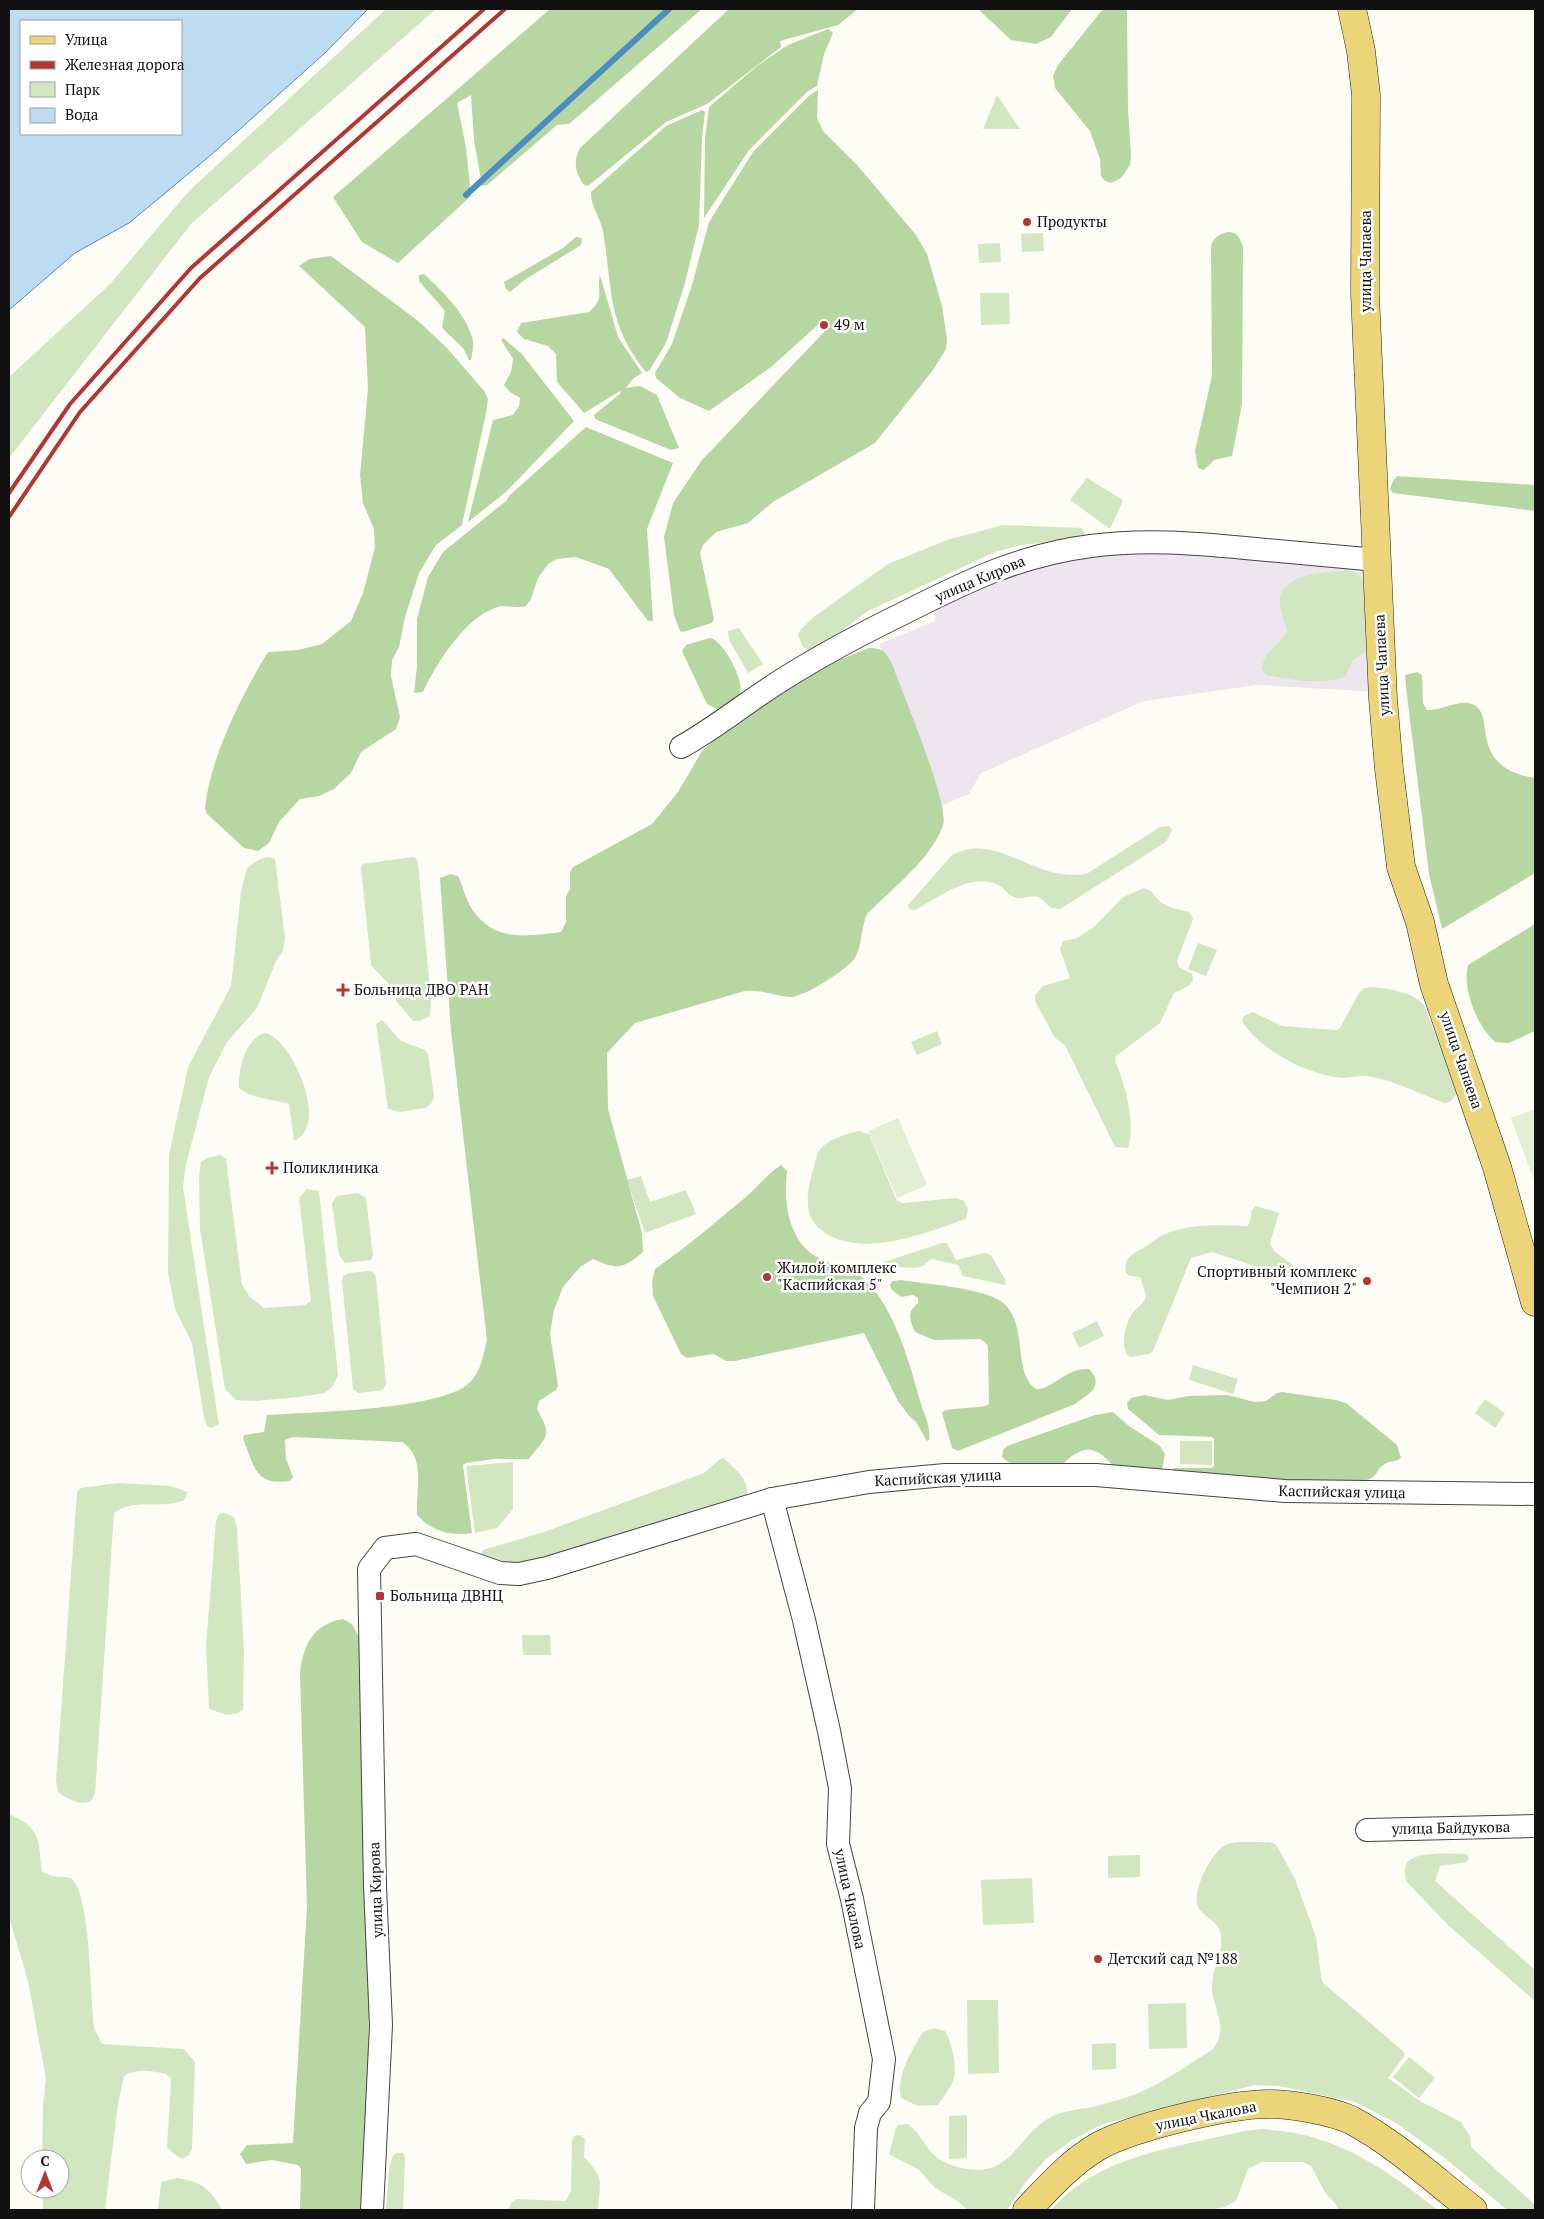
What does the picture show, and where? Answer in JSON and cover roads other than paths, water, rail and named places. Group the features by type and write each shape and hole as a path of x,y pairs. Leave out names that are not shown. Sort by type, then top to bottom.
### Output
{"main road":[{"name":"улица Чапаева","path":"1352,9 1361,51 1366,95 1364,294 1388,760 1401,867 1420,922 1434,984 1497,1167 1535,1302"},
{"name":"улица Чкалова","path":"1027,2210 1055,2181 1096,2148 1114,2139 1138,2130 1191,2117 1247,2105 1270,2104 1300,2106 1349,2119 1394,2147 1473,2210"}],"street":[{"name":"улица Кирова","path":"681,747 710,731 783,679 855,637 960,584 1003,566 1031,557 1092,546 1144,542 1198,544 1377,560"},
{"name":"Каспийская улица","path":"369,1569 385,1548 416,1544 488,1570 519,1574 547,1568 772,1499 869,1482 945,1475 1096,1475 1294,1491 1535,1494"},
{"name":"улица Чкалова","path":"772,1499 804,1620 829,1731 840,1788 838,1844 852,1899 884,2059 879,2102 870,2113 866,2128 864,2210"},
{"name":"улица Кирова","path":"369,1569 375,1886 381,2025 372,2210"},
{"name":"улица Байдукова","path":"1367,1830 1535,1826"}],"water":[{"path":"9,9 368,9 325,53 212,154 129,223 75,253 9,310"}],"waterway":[{"path":"466,195 669,9"}],"railway":[{"path":"9,493 70,404 191,268 484,9"},
{"path":"9,517 80,412 200,278 505,9"}],"place":[{"name":"Продукты","path":"1027,222"},
{"name":"49 м","path":"824,325"},
{"name":"Больница ДВО РАН","path":"343,990"},
{"name":"Поликлиника","path":"272,1168"},
{"name":"Жилой комплекс \"Каспийская 5\"","path":"767,1277"},
{"name":"Спортивный комплекс \"Чемпион 2\"","path":"1367,1281"},
{"name":"Больница ДВНЦ","path":"380,1596"},
{"name":"Детский сад №188","path":"1098,1959"}]}
